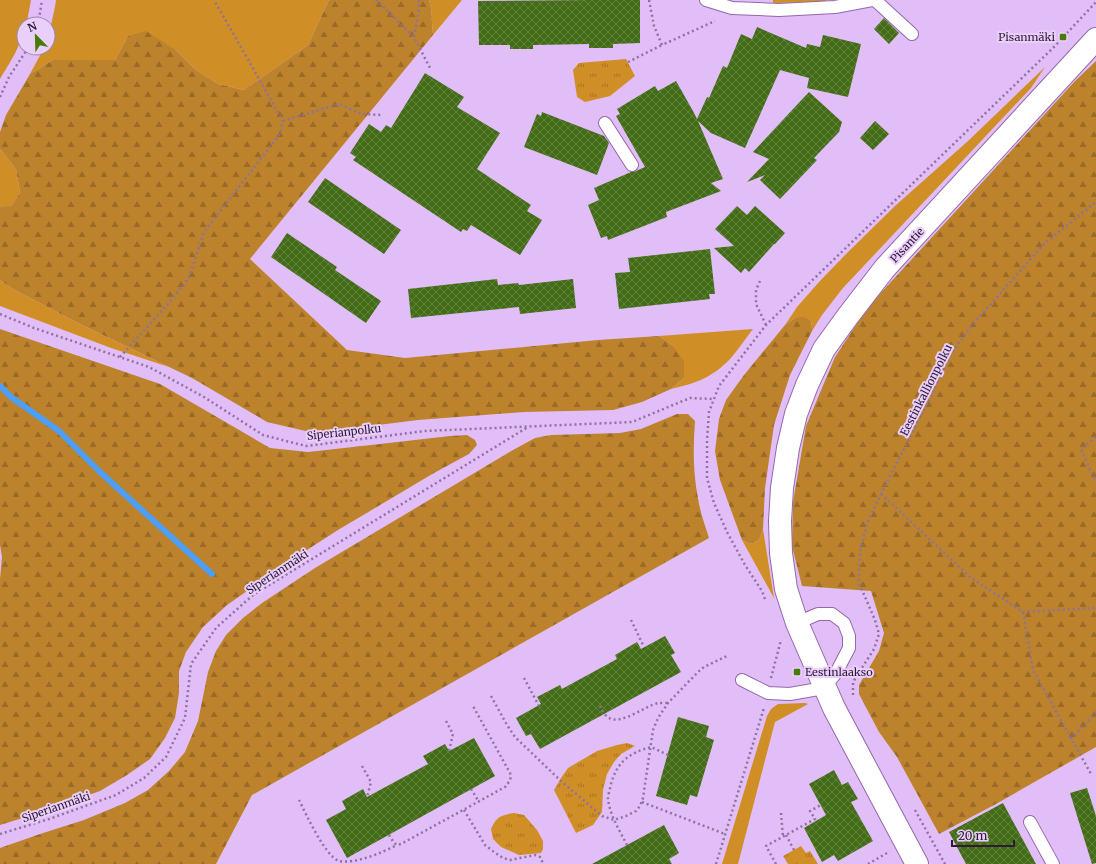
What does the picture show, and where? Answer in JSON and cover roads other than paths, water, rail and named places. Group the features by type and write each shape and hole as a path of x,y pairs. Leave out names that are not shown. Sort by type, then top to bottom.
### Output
{"street":[{"name":"Pisantie","path":"789,630 786,589 781,553 782,488 788,448 796,414 807,385 824,349 885,268 1096,39"},
{"path":"789,630 824,688 916,864"}],"lane":[{"path":"706,0 732,8 779,10 835,7 872,0"},
{"path":"875,0 912,34"},
{"path":"605,123 632,165"},
{"path":"742,680 768,693 790,694 824,688 836,673 849,648 849,636 844,623 832,614 818,614 789,630"},
{"path":"1030,822 1053,864"}],"waterway":[{"path":"0,386 11,397 59,431 99,471 212,574"}],"place":[{"name":"Pisanmäki","path":"1063,37"},
{"name":"Eestinlaakso","path":"797,672"}]}
